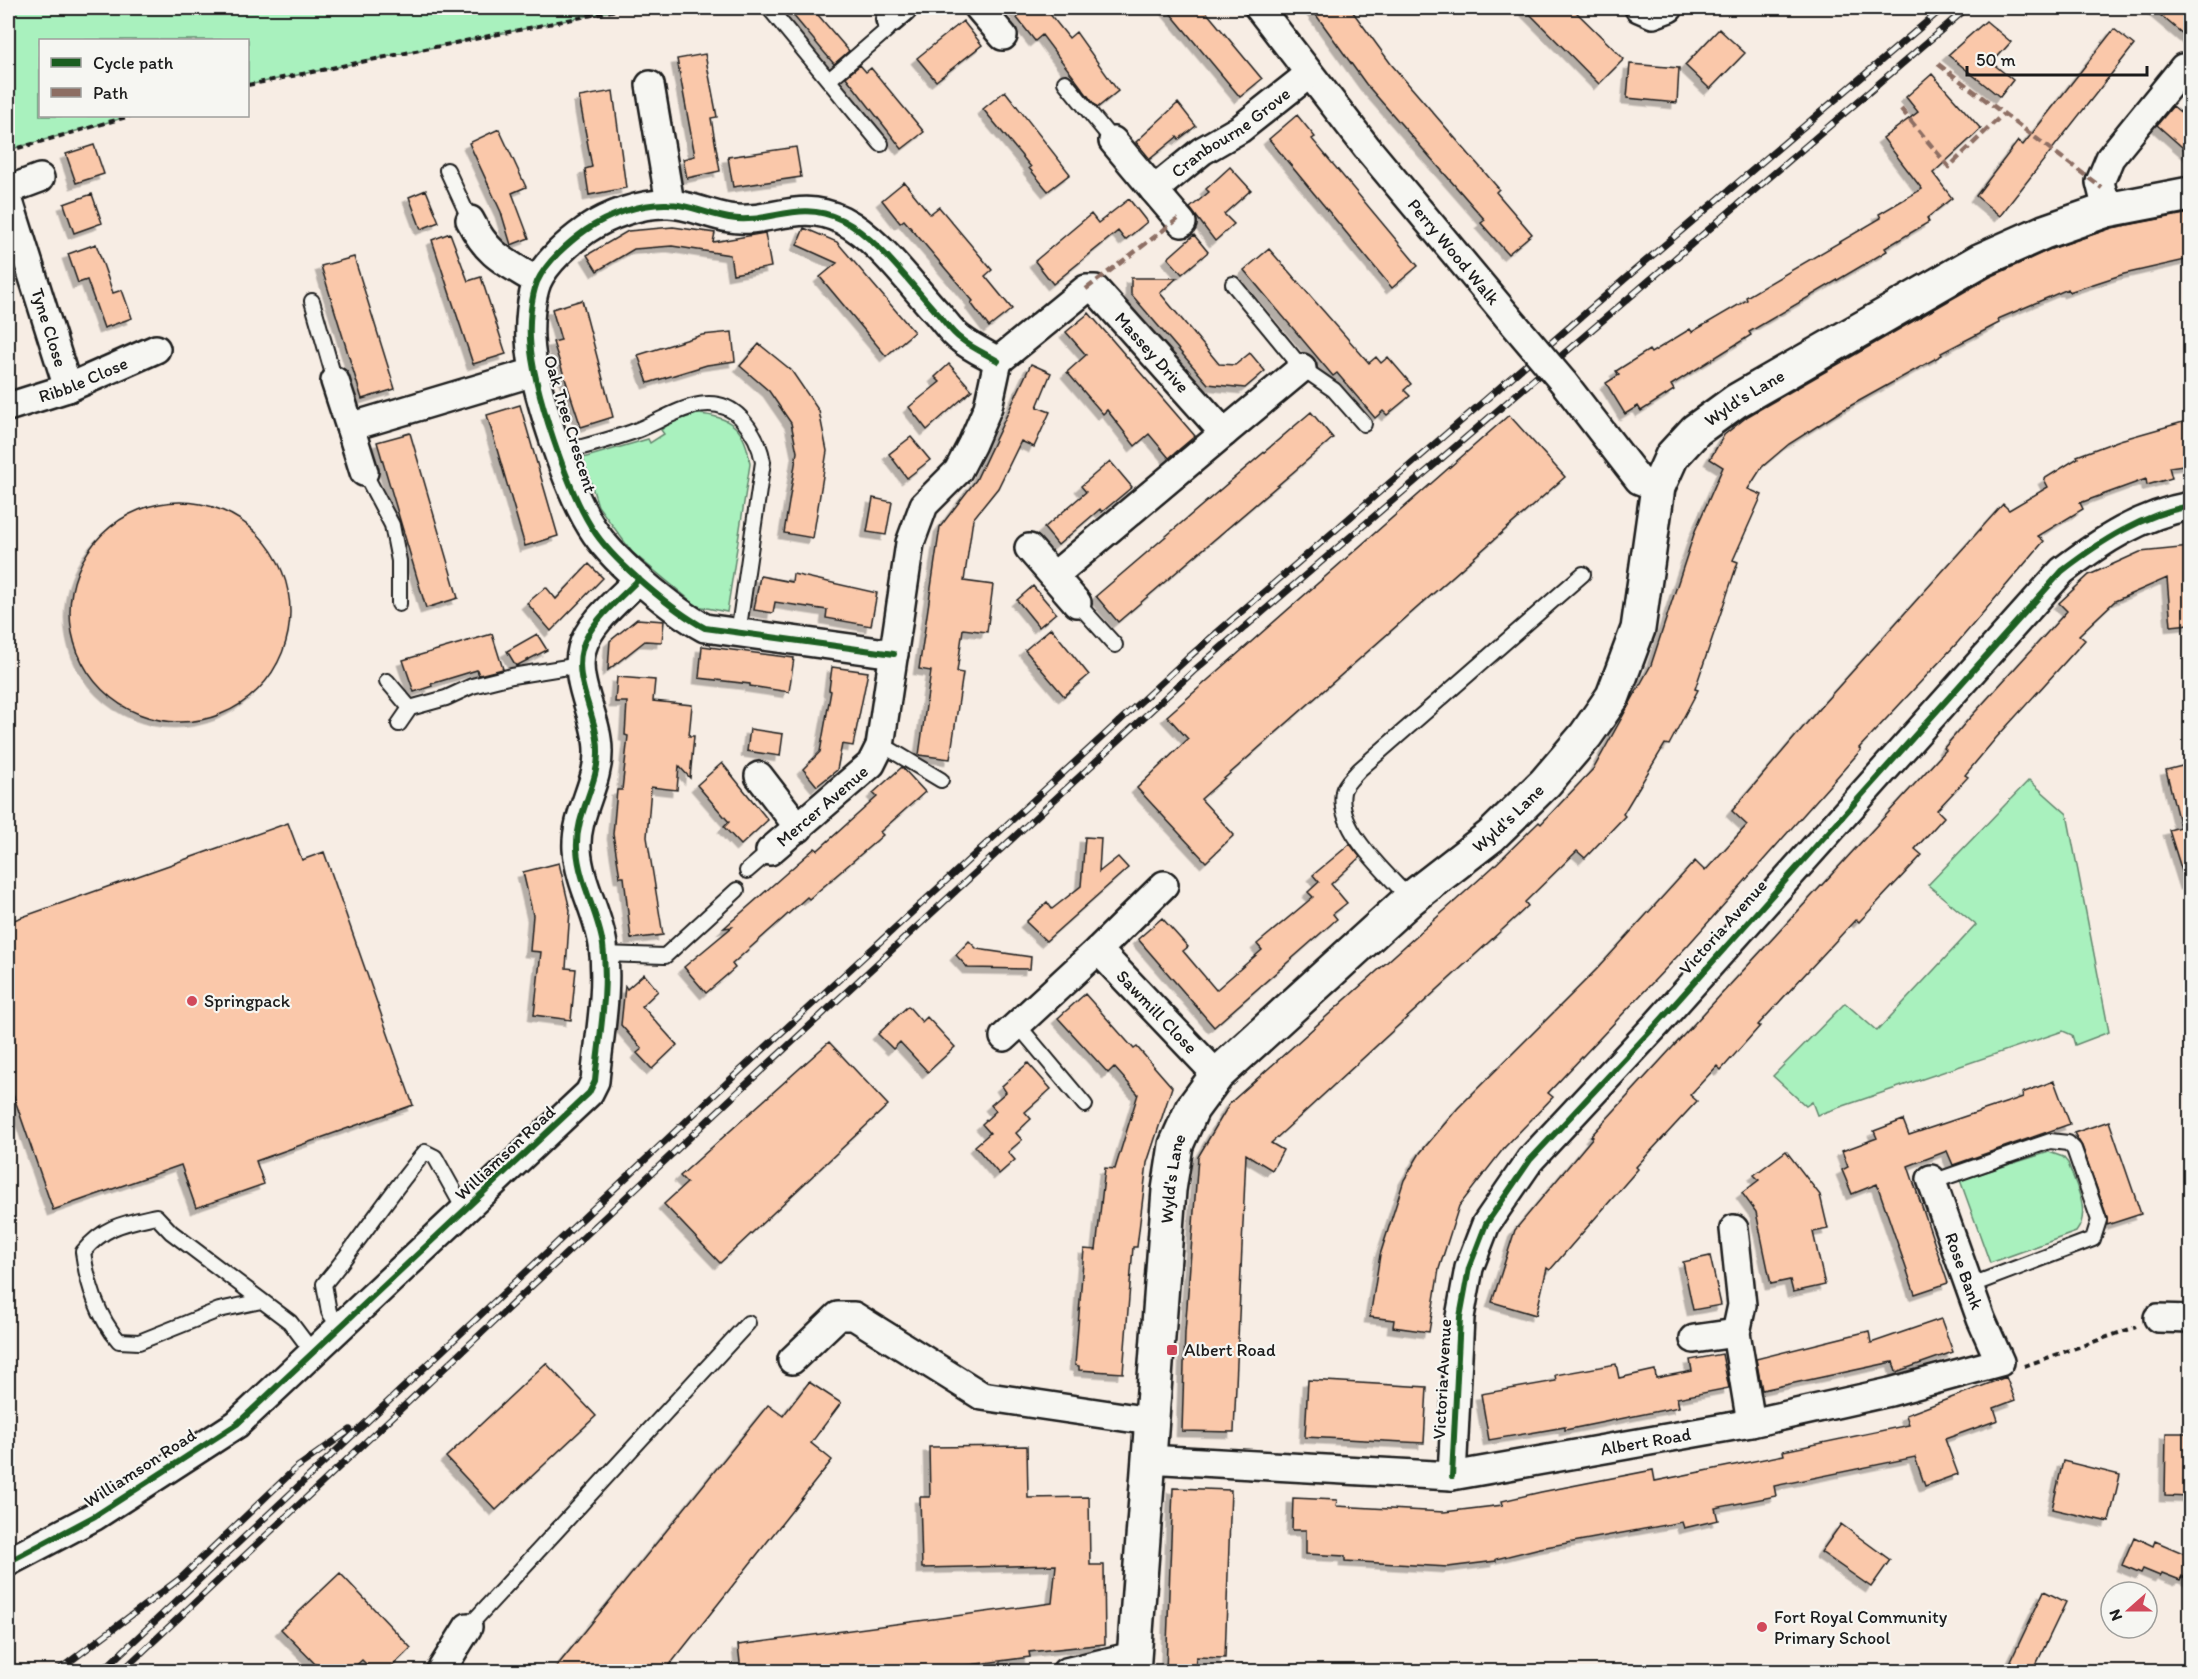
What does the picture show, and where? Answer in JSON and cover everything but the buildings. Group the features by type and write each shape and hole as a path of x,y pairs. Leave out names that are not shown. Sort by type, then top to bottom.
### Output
{"main road":[{"name":"Wyld's Lane","path":"1133,1664 1169,1190 1176,1145 1192,1109 1217,1075 1410,899 1491,836 1545,783 1586,735 1613,696 1638,629 1658,487 1672,456 1696,430 1736,401 1981,260 2044,232 2107,210 2190,195"}],"street":[{"path":"979,8 1003,36"},
{"name":"Perry Wood Walk","path":"1258,8 1308,75 1564,383 1639,480 1658,487"},
{"path":"1639,8 1653,14 1669,8"},
{"path":"2107,210 2100,182 2110,158 2183,68"},
{"name":"Cranbourne Grove","path":"1154,190 1202,151 1240,129 1308,75"},
{"path":"650,85 670,203"},
{"name":"Cranbourne Grove","path":"1113,141 1182,223"},
{"path":"8,190 40,178"},
{"name":"Tyne Close","path":"8,198 68,388"},
{"name":"Oak Tree Crescent","path":"894,654 705,628 692,621 639,579 598,536 587,520 572,488 560,453 534,372 530,339 531,311 537,281 558,254 592,226 611,216 670,203 731,218 763,216 792,210 816,211 842,219 863,233 960,339 998,361"},
{"path":"470,220 483,244 491,253 537,281"},
{"name":"Massey Drive","path":"998,361 1086,289 1095,289 1224,433"},
{"name":"Ribble Close","path":"8,407 68,388 156,349"},
{"path":"894,654 910,543 918,517 924,505 958,471 972,444 988,407 998,361"},
{"path":"1055,575 1302,368"},
{"path":"350,427 534,372"},
{"path":"335,381 364,472"},
{"name":"Victoria Avenue","path":"1452,1476 1460,1317 1469,1268 1486,1224 1530,1161 1656,1024 2062,571 2098,544 2140,521 2190,506"},
{"path":"1029,548 1055,575 1077,603"},
{"path":"580,665 582,648 594,627 639,579"},
{"name":"Mercer Avenue","path":"770,851 871,764 881,744 894,654"},
{"name":"Williamson Road","path":"8,1562 95,1516 237,1424 589,1093 595,1081 605,973 597,923 584,884 577,846 583,807 599,753 597,732 580,665"},
{"path":"759,776 799,828"},
{"path":"1010,1031 1164,885"},
{"name":"Sawmill Close","path":"1098,950 1217,1075"},
{"name":"Rose Bank","path":"1931,1181 1969,1286 2000,1362"},
{"path":"1734,1229 1742,1305 1736,1333 1752,1423"},
{"path":"792,1360 838,1316 854,1316 982,1396 1150,1421"},
{"path":"2158,1318 2190,1319"},
{"path":"1694,1339 1736,1333"},
{"name":"Albert Road","path":"1147,1459 1452,1476 1752,1423 1890,1392 2000,1362"},
{"path":"440,1671 468,1627"},
{"path":"1066,1671 1133,1664"}],"lane":[{"path":"769,8 881,144"},
{"path":"829,80 888,29 897,13"},
{"path":"1065,82 1113,141"},
{"path":"447,170 470,220"},
{"path":"1233,284 1302,368 1335,390 1364,423"},
{"path":"312,301 335,381"},
{"path":"560,453 636,431 678,411 698,405 717,405 736,414 756,439 763,462 738,634"},
{"path":"364,472 392,525 399,561 399,604"},
{"path":"1410,899 1350,831 1342,811 1343,790 1359,770 1583,574"},
{"path":"1077,603 1115,645"},
{"path":"399,724 410,708 482,683 580,665"},
{"path":"387,681 410,708"},
{"path":"881,744 941,780"},
{"path":"747,871 770,851"},
{"path":"603,954 665,956 737,890"},
{"path":"1010,1031 1086,1105"},
{"path":"1931,1181 2050,1141 2068,1143 2074,1149 2099,1220 2093,1239 1969,1286"},
{"path":"340,1328 329,1312 324,1284 353,1249 403,1177 425,1152 435,1157 465,1211"},
{"path":"261,1301 219,1310 139,1342 119,1341 108,1328 86,1271 83,1252 96,1236 125,1223 156,1216 171,1232 290,1322 314,1354"},
{"path":"468,1627 748,1323"}],"path":[{"path":"249,85 627,8"},
{"path":"8,151 127,117"},
{"path":"2000,1362 2014,1367 2040,1362 2158,1318"}],"green space":[{"path":"8,8 627,8 249,85 249,39 39,39 39,117 126,117 8,150"},
{"path":"697,414 719,418 735,427 745,442 750,464 727,612 697,606 632,552 598,506 583,458 648,439 650,443 664,434 661,430 672,422"},
{"path":"2029,780 2067,814 2109,1032 2075,1045 2072,1035 2063,1031 1817,1115 1812,1102 1806,1106 1773,1076 1845,1003 1877,1031 1976,925 1928,885"},
{"path":"2049,1152 2063,1157 2068,1163 2081,1198 2081,1224 2076,1232 1990,1263 1960,1180"}],"railway":[{"path":"101,1672 731,1079 1189,657 1634,271 1943,8"},
{"path":"121,1672 737,1093 1196,669 1967,8"},
{"path":"56,1672 182,1577 296,1468 350,1430"}],"marked path":[{"path":"1938,64 2102,188"},
{"path":"1901,109 1949,167 2003,114"},
{"path":"1086,289 1178,219"}],"cycle path":[{"path":"894,654 705,628 662,599 617,559 585,517 564,468 537,384 530,339 531,310 537,282 552,260 579,235 604,219 636,208 676,204 721,217 744,219 812,211 842,220 868,238 955,334 998,361"},
{"path":"1452,1476 1460,1317 1469,1268 1486,1224 1530,1160 1657,1024 2062,571 2122,531 2155,516 2190,506"},
{"path":"8,1562 95,1516 237,1424 589,1093 595,1081 604,996 605,962 601,933 578,862 577,836 595,775 598,751 594,725 583,687 580,661 582,649 591,629 639,579"}],"place":[{"name":"Springpack","path":"192,1001"},
{"name":"Albert Road","path":"1172,1350"},
{"name":"Fort Royal Community Primary School","path":"1762,1627"}]}
